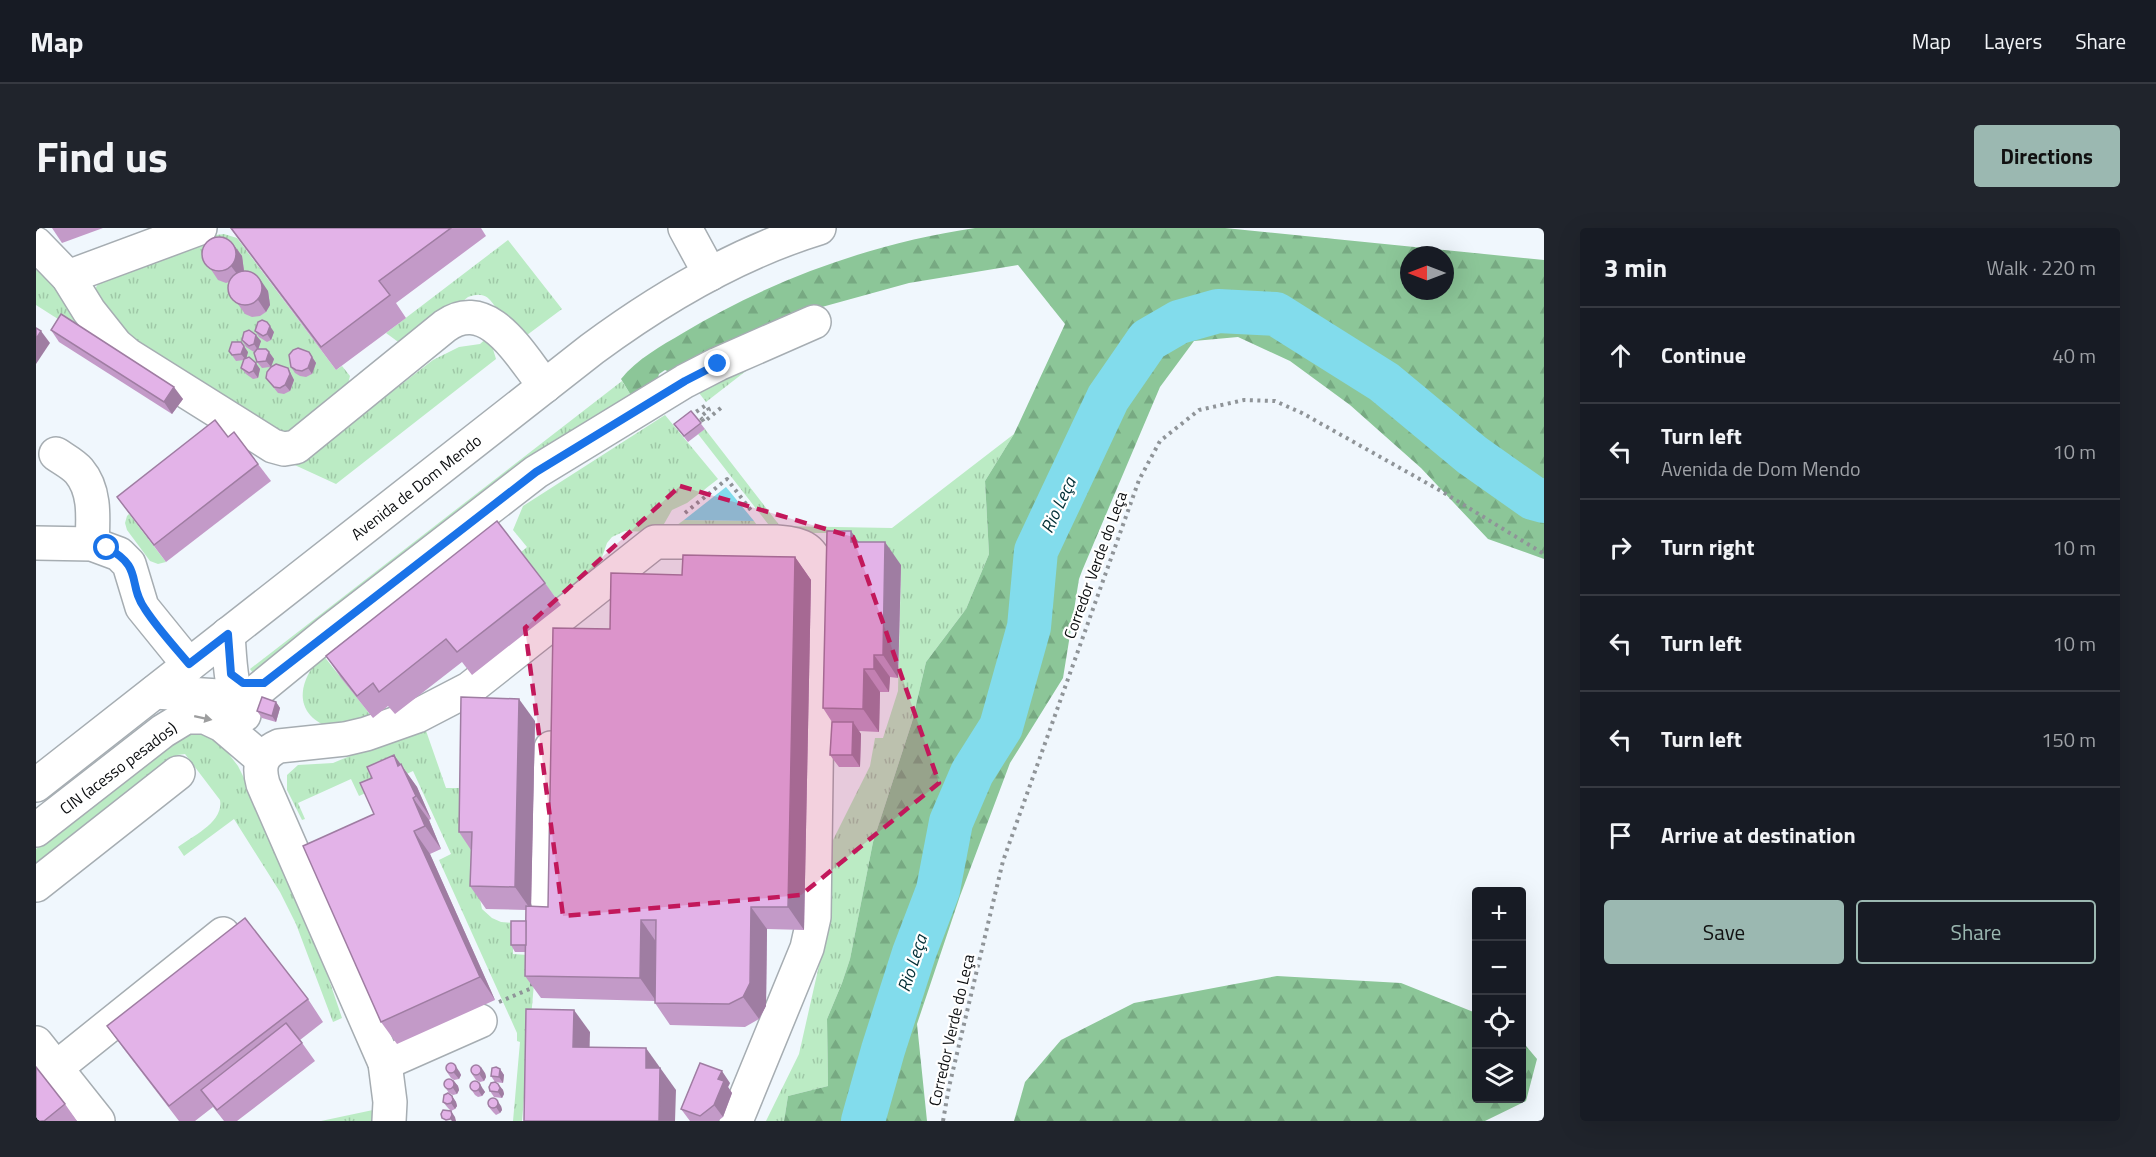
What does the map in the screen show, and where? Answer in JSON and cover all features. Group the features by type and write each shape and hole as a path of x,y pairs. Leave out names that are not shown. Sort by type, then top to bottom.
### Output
{"main road":[{"path":"65,274 83,249 135,228"},
{"path":"65,274 200,228"},
{"path":"685,228 710,274"},
{"name":"Avenida de Dom Mendo","path":"36,785 544,386 634,318 710,274 759,251 819,228"},
{"path":"36,244 65,274 89,311 116,345 128,355 273,446 284,449 296,447 445,326 453,320 465,317 478,318 495,325 544,386"},
{"path":"155,692 233,685 252,695 264,683 536,472 685,381 814,322"},
{"path":"56,454 78,469 85,480 91,496 92,544"},
{"path":"389,1121 390,1102 385,1063 262,784 259,771 266,755 279,746 345,739 366,734 417,716 469,689 655,542 776,542 795,544 807,550 816,558 819,572 814,917 807,948 736,1121"},
{"path":"36,543 92,544 118,554 129,564 142,607 189,664"},
{"path":"554,655 555,620"},
{"path":"228,634 233,685 243,714 266,755"},
{"path":"547,899 553,713"},
{"name":"CIN (acesso pesados)","path":"36,830 163,731 186,717 205,717 222,725 266,755"},
{"path":"36,885 178,773"},
{"path":"98,1121 46,1055 223,934"},
{"path":"385,1063 491,1010"}],"path":[{"name":"Corredor Verde do Leça","path":"943,1121 1003,861 1128,507 1139,480 1160,441 1199,410 1245,400 1275,400 1431,485 1544,554"},
{"path":"696,413 706,405 709,410 700,417 704,422 722,407"},
{"path":"655,542 665,529 727,479 776,542"},
{"path":"491,1010 532,988 532,980"}],"highlighted area":[{"path":"680,486 853,537 939,783 801,895 563,916 525,628"}],"green space":[{"path":"975,228 1225,228 1404,246 1400,246 1400,300 1454,300 1454,251 1544,260 1544,559 1488,539 1421,468 1350,405 1290,361 1238,337 1194,341 1160,387 1082,571 1063,678 1010,763 960,896 917,1024 927,1121 784,1121 788,1096 828,1086 827,1019 850,959 873,842 912,722 926,662 966,609 989,554 985,481 1014,434 1065,324 1018,265 909,283 811,310 672,373 665,370 659,374 657,381 632,397 621,379 634,365 658,348 751,296 823,266 898,243"},
{"path":"224,234 237,238 336,370 342,366 350,376 346,392 285,435 142,355 93,295 100,281 113,270"},
{"path":"508,240 562,309 527,335 506,321 487,297 476,295 468,297 416,339 401,344 386,333"},
{"path":"36,264 108,351 36,305"},
{"path":"489,336 496,359 336,484 286,461 324,444 433,360 459,347 480,344"},
{"path":"769,353 706,402 696,389"},
{"path":"622,381 632,397 253,673 250,669"},
{"path":"665,415 718,479 687,503 672,510 664,524 657,529 649,532 625,531 612,537 589,578 560,603 520,553 527,547 513,530 523,506"},
{"path":"705,429 780,526 892,528 1014,434 985,481 989,554 966,609 926,662 912,722 873,842 850,959 827,1019 828,1086 788,1096 784,1121 766,1121 799,1054 827,930 833,840 870,766 875,738 883,738 898,691 901,565 836,533 775,533 698,434"},
{"path":"129,514 166,562 158,564 150,561 127,530 125,523"},
{"path":"684,520 754,521 762,532 670,530"},
{"path":"323,655 373,718 326,726 315,720 308,712 304,703 305,683 309,673"},
{"path":"424,725 446,788 476,788 471,855 482,909 492,918 501,922 513,923 513,954 528,955 535,972 522,1121 513,1121 520,1042 517,1041 517,1033 439,860 451,854 413,771 359,796 351,779 298,803 305,819 302,820 287,790 287,775 298,765 333,763"},
{"path":"197,730 218,740 238,766 297,885 342,1018 333,1022 296,924 280,892 234,819 184,856 178,847 206,828 220,808 220,800 185,754 177,755 36,865 36,849 183,734"},
{"path":"1277,976 1401,983 1472,1011 1472,1103 1522,1103 1485,1121 1014,1121 1025,1082 1061,1040 1134,1003"},
{"path":"1526,1046 1537,1059 1526,1101"},
{"path":"373,1110 374,1121 321,1121"}],"water":[{"path":"726,487 754,521 684,520"}],"building":[{"path":"231,228 451,228 379,281 390,295 321,347"},
{"path":"219,237 231,242 236,254 231,266 219,271 207,266 202,254 207,242"},
{"path":"245,271 257,276 262,288 257,300 245,305 233,300 228,288 233,276"},
{"path":"61,314 174,387 164,402 51,330"},
{"path":"262,320 270,326 267,334 263,336 255,331 258,322"},
{"path":"36,328 41,331 36,339"},
{"path":"249,330 256,335 254,344 249,346 242,340 244,332"},
{"path":"232,342 241,342 244,346 241,354 232,355 229,351"},
{"path":"298,348 309,352 312,357 308,368 302,371 291,367 289,355"},
{"path":"257,349 266,349 269,352 266,361 257,362 254,353"},
{"path":"249,357 256,363 253,371 249,373 241,368 244,359"},
{"path":"276,364 288,368 290,374 285,385 280,388 274,387 266,378 267,372"},
{"path":"691,411 701,423 684,436 674,424"},
{"path":"215,420 228,437 234,432 258,464 154,545 117,497"},
{"path":"497,521 545,583 457,652 446,639 379,692 373,683 357,696 326,656"},
{"path":"827,531 851,531 851,542 885,542 883,655 874,655 874,669 864,669 863,709 823,708"},
{"path":"683,555 795,557 788,907 751,907 750,983 743,997 729,1004 655,1003 656,920 641,920 640,978 525,976 526,906 548,907 553,628 610,629 611,573 682,575"},
{"path":"262,697 276,702 272,716 257,711"},
{"path":"461,697 519,699 515,887 470,886 472,832 459,832"},
{"path":"832,722 853,722 852,755 830,755"},
{"path":"394,755 398,766 401,764 416,796 413,798 425,826 414,831 480,977 381,1022 303,846 374,814 360,783 372,778 367,767"},
{"path":"245,918 308,999 169,1106 107,1026"},
{"path":"511,921 526,921 526,945 511,945"},
{"path":"526,1009 574,1010 573,1047 646,1048 646,1068 660,1068 659,1121 524,1121"},
{"path":"286,1023 302,1043 217,1110 201,1090"},
{"path":"451,1063 455,1064 455,1072 451,1073 447,1072 446,1068 447,1064"},
{"path":"700,1063 722,1071 718,1079 724,1081 714,1105 700,1116 681,1109"},
{"path":"476,1065 480,1066 480,1074 476,1075 472,1074 471,1070 472,1066"},
{"path":"36,1067 65,1104 44,1121 36,1121"},
{"path":"492,1068 500,1069 499,1077 491,1076"},
{"path":"449,1079 453,1080 453,1088 449,1089 445,1088 444,1084 445,1080"},
{"path":"475,1081 479,1082 479,1090 475,1091 471,1090 470,1086 471,1082"},
{"path":"495,1082 500,1088 498,1092 490,1091 491,1083"},
{"path":"448,1093 453,1100 447,1104 443,1102 444,1095"},
{"path":"493,1098 497,1099 497,1107 493,1108 489,1107 488,1103 489,1099"},
{"path":"443,1110 451,1111 450,1119 442,1118"}],"waterway":[{"name":"Rio Leça","path":"863,1121 914,953 938,890 951,822 972,773 1001,727 1029,627 1036,551 1108,398 1148,340 1179,322 1218,311 1276,314 1384,382 1472,455 1533,498 1544,501"}],"route":[{"path":"107,548 129,564 142,607 189,664 228,634 231,674 243,683 264,683 536,472 685,381 718,364"}]}
